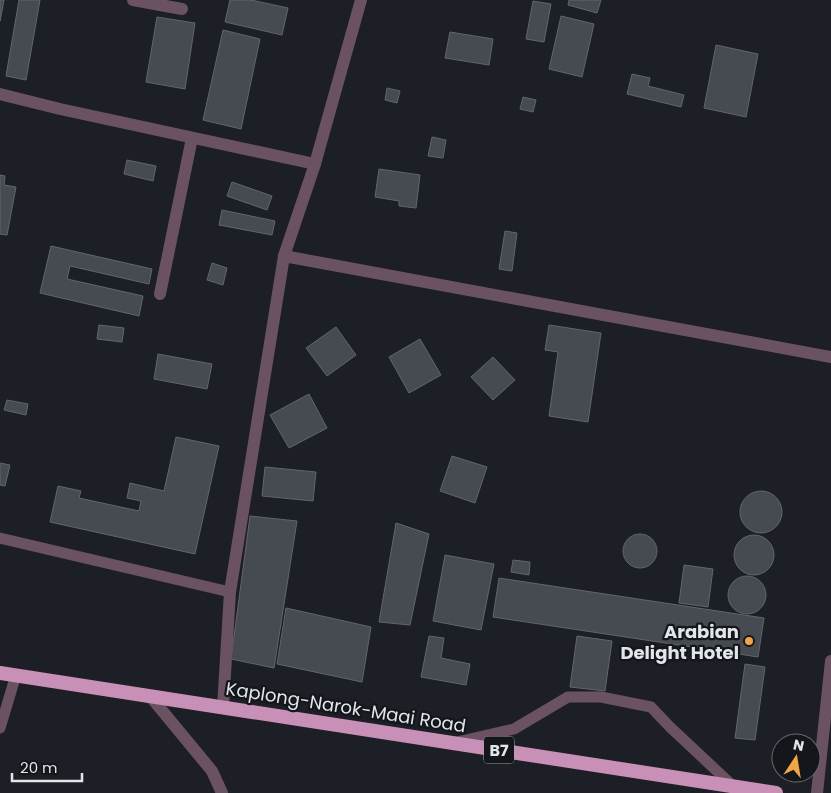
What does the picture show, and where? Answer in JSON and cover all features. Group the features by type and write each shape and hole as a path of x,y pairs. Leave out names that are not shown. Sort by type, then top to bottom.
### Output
{"highway":[{"name":"Kaplong-Narok-Maai Road","path":"0,673 776,793"}],"street":[{"path":"133,0 182,8"},
{"path":"223,707 230,592 284,256 316,164 361,0"},
{"path":"0,94 60,109 316,164"},
{"path":"160,294 192,138"},
{"path":"284,256 831,357"},
{"path":"817,793 831,661"},
{"path":"150,696 212,772 222,793"}],"lane":[{"path":"0,538 230,592"},
{"path":"0,728 16,675"},
{"path":"452,743 514,729 568,697 601,697 651,707 734,786"}],"building":[{"path":"0,0 4,0 0,21"},
{"path":"19,0 40,0 26,80 6,76"},
{"path":"230,0 251,0 288,8 282,35 225,22"},
{"path":"569,0 601,0 597,13 568,5"},
{"path":"533,1 551,4 544,42 526,39"},
{"path":"561,16 594,24 582,77 549,69"},
{"path":"157,17 195,23 185,89 146,82"},
{"path":"223,30 260,39 241,129 203,120"},
{"path":"450,32 493,39 489,65 445,58"},
{"path":"716,45 758,54 746,117 704,108"},
{"path":"632,74 650,78 648,86 684,95 681,107 627,94"},
{"path":"387,88 400,91 397,103 385,100"},
{"path":"523,97 536,100 533,112 520,109"},
{"path":"432,137 446,140 443,158 428,156"},
{"path":"127,160 156,166 153,181 124,174"},
{"path":"379,169 420,175 416,208 399,206 399,201 375,197"},
{"path":"0,175 5,176 4,185 16,187 7,235 0,234"},
{"path":"232,182 272,196 267,210 227,196"},
{"path":"222,210 275,221 272,235 219,225"},
{"path":"505,231 517,233 512,271 499,269"},
{"path":"51,246 152,269 149,284 70,266 67,279 143,296 139,316 40,293"},
{"path":"212,263 227,268 223,285 207,280"},
{"path":"99,325 124,328 122,342 97,339"},
{"path":"549,325 601,333 588,422 549,416 558,352 545,350"},
{"path":"336,327 356,355 327,376 306,348"},
{"path":"420,339 441,375 409,393 389,357"},
{"path":"158,354 212,364 207,389 154,379"},
{"path":"493,357 515,380 493,400 471,377"},
{"path":"309,394 327,428 289,448 270,415"},
{"path":"7,400 28,404 26,415 4,410"},
{"path":"176,437 219,446 195,554 50,522 58,486 81,491 79,498 139,511 141,501 127,498 130,483 164,491"},
{"path":"452,456 487,467 475,503 440,491"},
{"path":"0,463 10,465 5,486 0,485"},
{"path":"265,467 316,472 313,501 262,496"},
{"path":"761,491 776,497 782,512 776,527 761,533 746,527 740,512 746,497"},
{"path":"250,516 297,521 274,668 231,659"},
{"path":"396,523 429,534 410,625 379,622"},
{"path":"640,534 652,539 657,551 652,563 640,568 628,563 623,551 628,539"},
{"path":"758,535 765,538 771,544 774,555 773,563 765,572 758,575 750,575 743,572 735,563 734,551 737,544 746,536"},
{"path":"445,555 494,564 481,630 433,621"},
{"path":"513,560 530,562 529,575 511,572"},
{"path":"684,565 713,569 708,607 679,603"},
{"path":"747,576 760,582 766,595 760,608 747,614 734,608 728,595 734,582"},
{"path":"499,578 764,618 758,657 493,617"},
{"path":"286,608 371,627 362,682 277,664"},
{"path":"429,636 444,638 441,658 470,664 466,685 421,677"},
{"path":"577,636 612,641 605,691 570,687"},
{"path":"745,664 765,667 755,740 735,738"}],"place":[{"name":"Arabian Delight Hotel","path":"749,641"}]}
